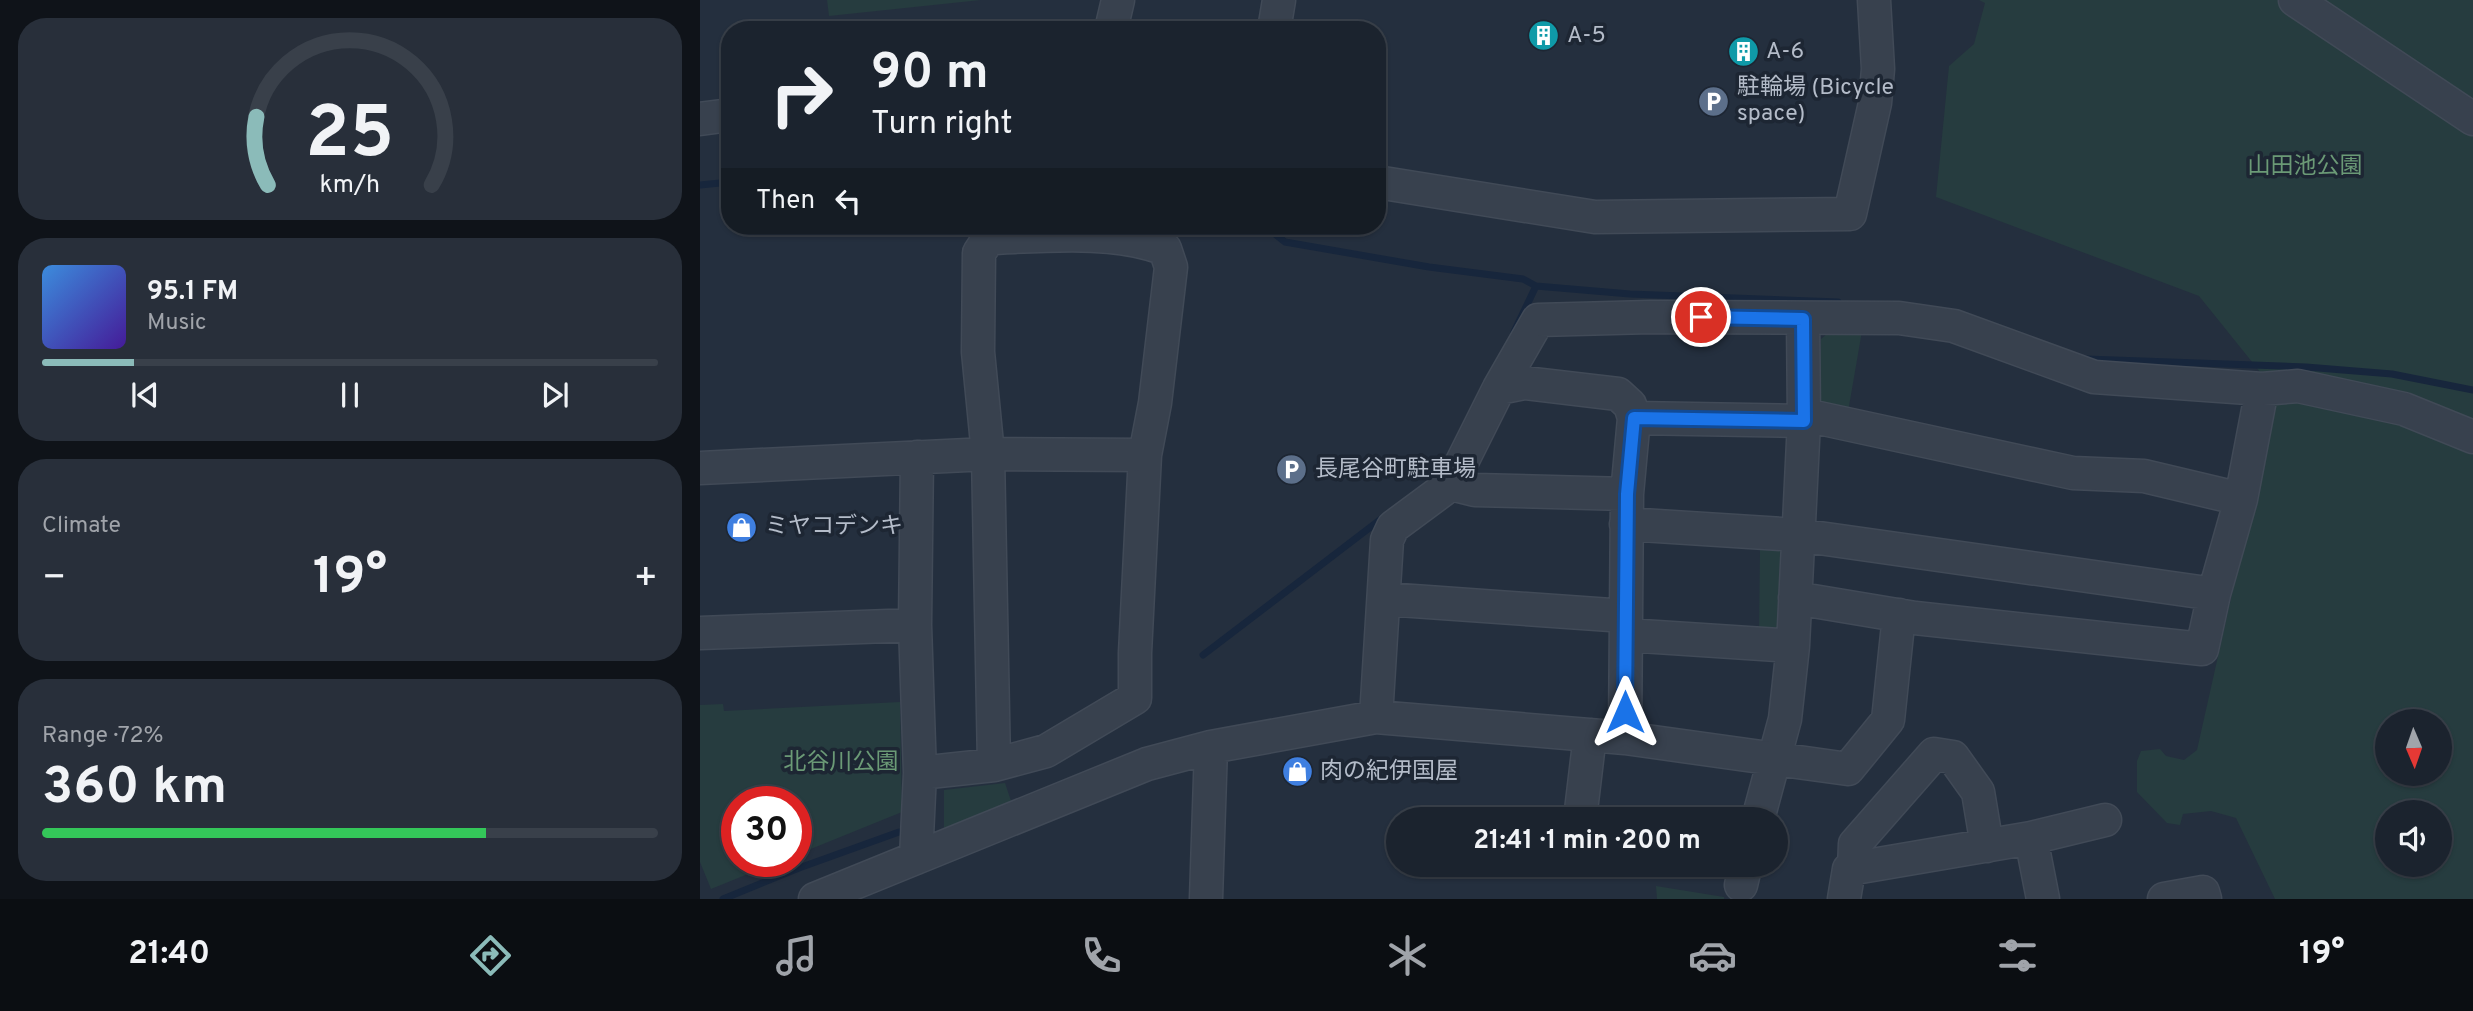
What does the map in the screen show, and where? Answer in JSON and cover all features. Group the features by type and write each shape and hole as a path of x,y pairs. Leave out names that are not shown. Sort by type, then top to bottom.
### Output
{"street":[{"path":"1113,21 1118,0"},
{"path":"1276,21 1279,0"},
{"path":"1386,183 1595,217 1850,214 1875,103 1878,69 1874,0"},
{"path":"2295,0 2473,119"},
{"path":"700,119 721,116"},
{"path":"920,773 994,765 1046,751 1135,698 1145,455 1155,403 1171,267 1165,249 1146,242 1070,235 989,238 979,253 978,352 988,454 994,765"},
{"path":"1376,717 1387,540 1394,527 1451,484 1499,388 1538,320 1650,317 1899,318 1954,326 2094,377 2262,389 2298,386 2404,409 2473,437"},
{"path":"1761,807 1785,719 1793,646 1805,418 1803,319"},
{"path":"1499,388 1524,383 1618,394 1630,405 1634,418 1627,509 1625,737"},
{"path":"1795,598 1899,615 2066,636 2202,649 2214,594 2241,499 2262,389"},
{"path":"1634,418 1805,418 2073,473 2144,476 2241,499"},
{"path":"700,468 988,454 1145,455"},
{"path":"916,858 920,773 915,625 917,457"},
{"path":"1451,484 1475,490 1627,509 2214,594"},
{"path":"1385,598 1793,646"},
{"path":"816,899 1147,764 1211,747 1376,717 1625,737 1848,769 1888,720 1899,615"},
{"path":"700,633 915,625"},
{"path":"1581,807 1590,735"},
{"path":"1206,899 1211,747"},
{"path":"1854,869 1855,844 1934,754 1953,757 1978,792 1987,846"},
{"path":"1844,899 1849,869 2031,838 2105,820"},
{"path":"2031,838 2043,899"},
{"path":"2164,899 2203,892 2205,899"}],"green space":[{"path":"827,0 981,0 829,16"},
{"name":"山田池公園","path":"1979,0 2473,0 2473,899 2275,899 2236,818 2211,811 2183,814 2180,825 2167,823 2137,792 2137,761 2141,751 2160,749 2166,756 2184,760 2197,750 2277,393 2199,296 1936,197 1949,66 1974,44 1985,3"},
{"path":"1862,331 1848,412 1818,408 1821,339 1829,332"},
{"path":"1760,549 1778,549 1790,562 1787,624 1773,635 1759,635"},
{"name":"北谷川公園","path":"900,702 902,812 812,849 812,786 721,786 721,877 741,877 711,889 700,862 700,705 723,704 724,711"},
{"path":"1005,783 1013,807 944,832 944,790"},
{"path":"1656,886 1724,897 1724,899 1657,899"}],"waterway":[{"path":"700,185 721,183"},
{"path":"1276,235 1285,242 1429,267 1523,279 1536,286 1630,294 1838,302"},
{"path":"1514,332 1536,286"},
{"path":"2086,359 2306,367 2392,374 2473,390"},
{"path":"1203,655 1385,516"},
{"path":"723,899 899,832"}],"place":[{"name":"A-5","path":"1544,36"},
{"name":"A-6","path":"1743,52"},
{"name":"駐輪場 (Bicycle space)","path":"1714,101"},
{"name":"長尾谷町駐車場","path":"1292,470"},
{"name":"ミヤコデンキ","path":"742,527"},
{"name":"肉の紀伊国屋","path":"1297,772"}],"route":[{"path":"1625,712 1627,494 1634,418 1804,421 1803,319 1701,317"}]}
